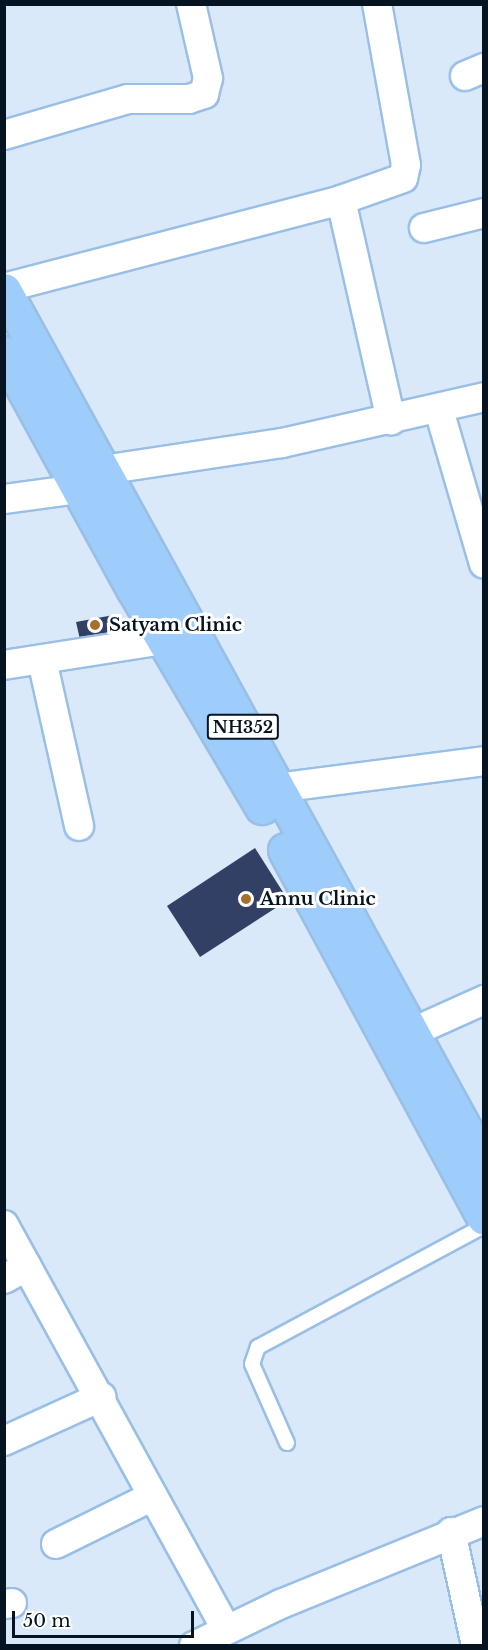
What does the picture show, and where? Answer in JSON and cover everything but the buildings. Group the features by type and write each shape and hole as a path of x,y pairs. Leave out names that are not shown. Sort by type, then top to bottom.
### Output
{"highway":[{"name":"NH352","path":"4,289 164,640 266,792 483,1218"},
{"name":"NH352","path":"4,353 90,479 266,792 413,1032 483,1164"}],"street":[{"path":"4,135 128,99 189,99 204,94 208,78 191,4"},
{"path":"4,289 391,186 407,171 377,4"},
{"path":"341,200 391,420"},
{"path":"423,228 483,213"},
{"path":"4,499 90,479 282,443 439,410 483,397"},
{"path":"439,410 483,564"},
{"path":"4,665 164,640"},
{"path":"42,660 79,826"},
{"path":"266,792 483,761"},
{"path":"413,1032 483,1000"},
{"path":"4,1225 16,1273 101,1397 227,1630"},
{"path":"4,1441 101,1397"},
{"path":"56,1544 153,1496"},
{"path":"194,1646 483,1521"},
{"path":"451,1533 476,1646"}],"lane":[{"path":"287,1443 252,1364 258,1347 483,1226"}],"place":[{"name":"Satyam Clinic","path":"95,625"},
{"name":"Annu Clinic","path":"246,899"}]}
